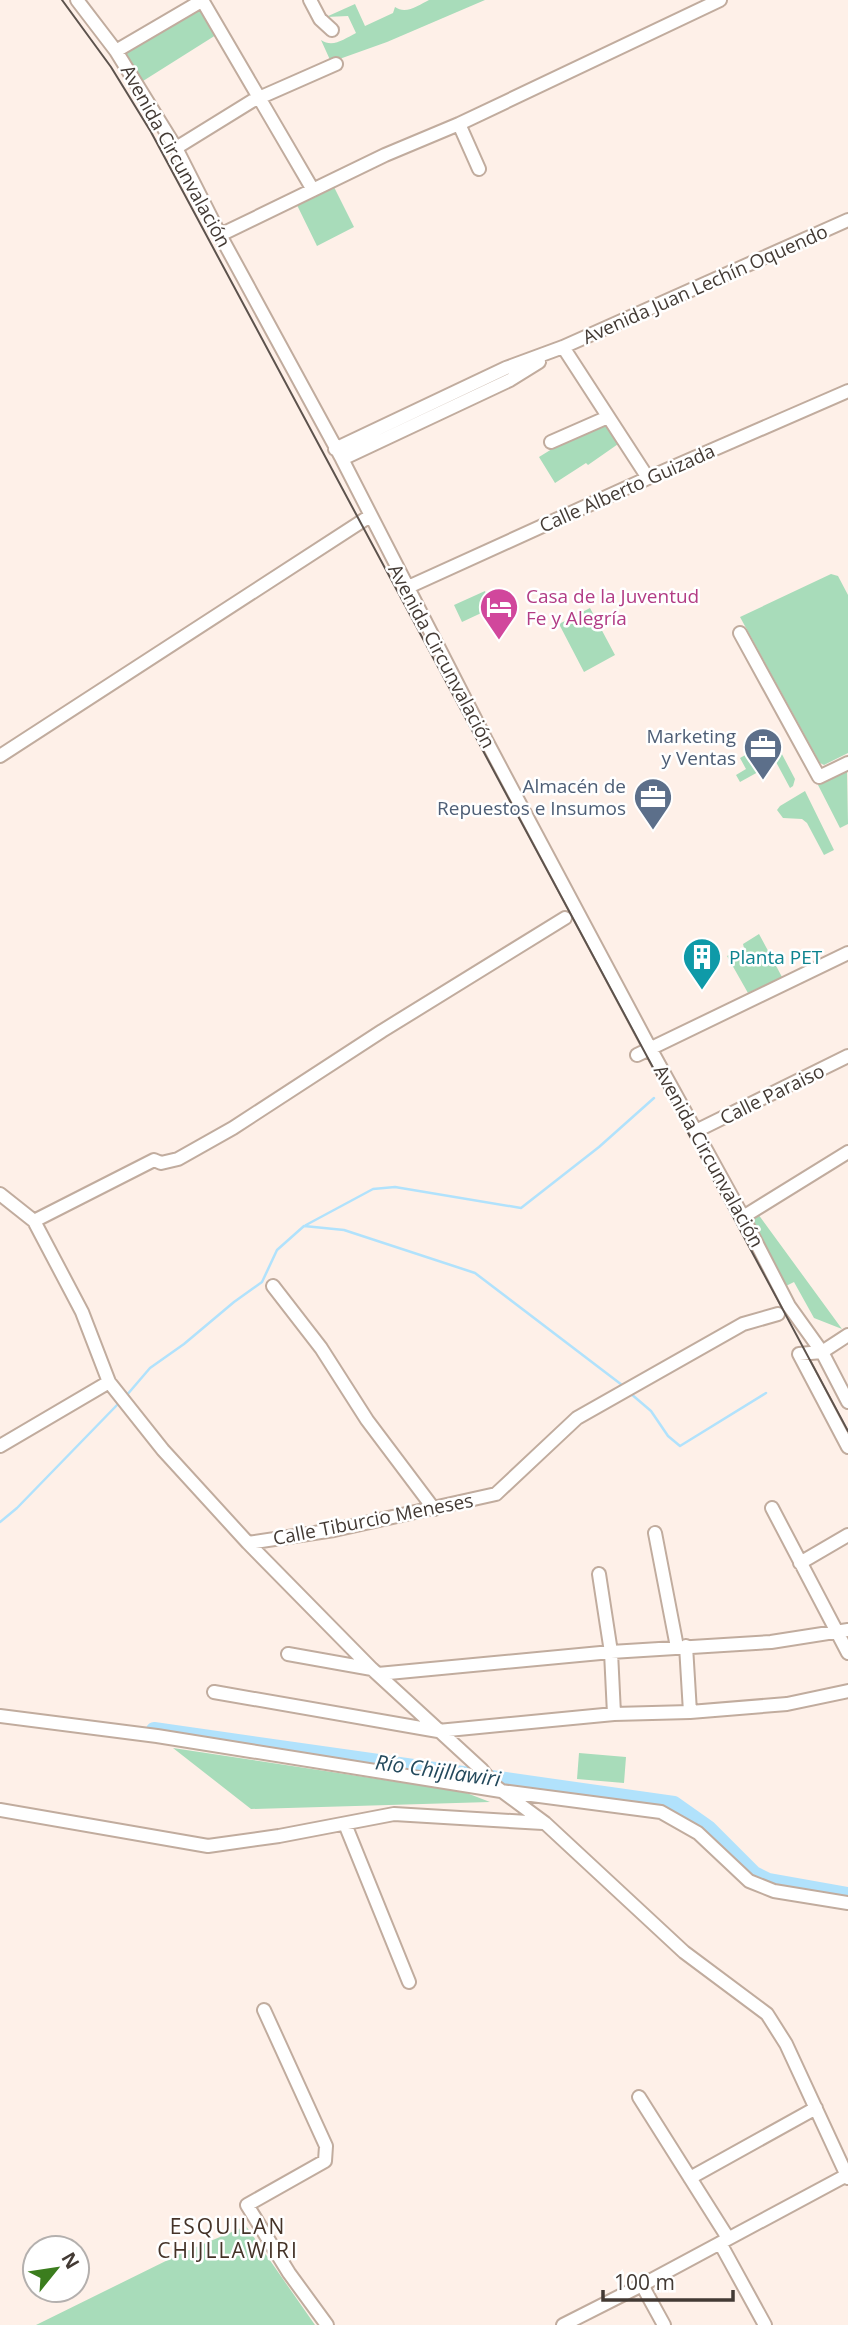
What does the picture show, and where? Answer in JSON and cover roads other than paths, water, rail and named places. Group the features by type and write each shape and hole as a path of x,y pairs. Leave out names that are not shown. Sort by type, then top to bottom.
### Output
{"street":[{"name":"Avenida Circunvalación","path":"77,0 116,51 176,148 650,1048 789,1306 822,1352 848,1402"},
{"path":"116,51 203,0 313,190"},
{"path":"310,0 320,19 332,30"},
{"path":"220,234 720,0"},
{"path":"176,148 261,98 336,64"},
{"path":"459,124 479,169"},
{"name":"Avenida Juan Lechín Oquendo","path":"338,454 510,380 563,347 848,220"},
{"path":"563,347 648,478"},
{"name":"Calle Alberto Guizada","path":"407,589 648,478 848,391"},
{"path":"551,442 608,417"},
{"path":"0,756 370,516"},
{"path":"740,632 819,777 848,763"},
{"path":"34,1221 154,1160 161,1163 177,1159 233,1128 382,1031 565,918"},
{"path":"636,1055 848,953"},
{"name":"Calle Paraiso","path":"696,1131 848,1056"},
{"path":"743,1217 848,1152"},
{"path":"0,1194 34,1221 82,1312 109,1382 163,1450 248,1543 375,1671 498,1788 545,1823 684,1952 767,2014 786,2044 847,2177 563,2325"},
{"path":"273,1286 321,1348 367,1420 434,1509"},
{"name":"Calle Tiburcio Meneses","path":"248,1543 334,1530 496,1494 577,1418 743,1324 778,1314"},
{"path":"848,1335 822,1352 799,1354 848,1447"},
{"path":"0,1446 109,1382"},
{"path":"772,1508 800,1563 843,1631 848,1653"},
{"path":"655,1534 682,1646 690,1712"},
{"path":"800,1563 848,1535"},
{"path":"599,1574 611,1652 614,1714"},
{"path":"288,1654 375,1671 682,1646 771,1642 843,1631"},
{"path":"214,1692 438,1731 614,1714 690,1712 787,1704 848,1692"},
{"path":"0,1716 661,1812 698,1833 749,1881 774,1891 848,1903"},
{"path":"0,1810 208,1846 279,1836 394,1814 545,1823"},
{"path":"345,1824 409,1982"},
{"path":"264,2010 314,2117 326,2146 326,2154 325,2161 247,2205 289,2273 327,2325"},
{"path":"639,2096 690,2178 765,2325"},
{"path":"690,2178 816,2108"},
{"path":"642,2285 664,2325"}],"waterway":[{"path":"306,1225 373,1189 395,1187 521,1208 599,1147 654,1098"},
{"path":"126,1396 150,1368 262,1282 277,1250 304,1226 344,1230 475,1273 622,1385"},
{"path":"630,1393 651,1411 668,1436 680,1446 766,1393"},
{"path":"0,1522 17,1508 119,1403"},
{"name":"Río Chijllawiri","path":"154,1730 674,1804 708,1828 754,1874 768,1881 848,1895"}],"tram line":[{"path":"62,0 111,67 151,132 848,1431"}],"place":[{"name":"Casa de la Juventud Fe y Alegría","path":"499,641"},
{"name":"Marketing y Ventas","path":"763,781"},
{"name":"Almacén de Repuestos e Insumos","path":"653,831"},
{"name":"Planta PET","path":"702,991"}],"district":[{"name":"ESQUILAN CHIJLLAWIRI","path":"228,2239"}]}
